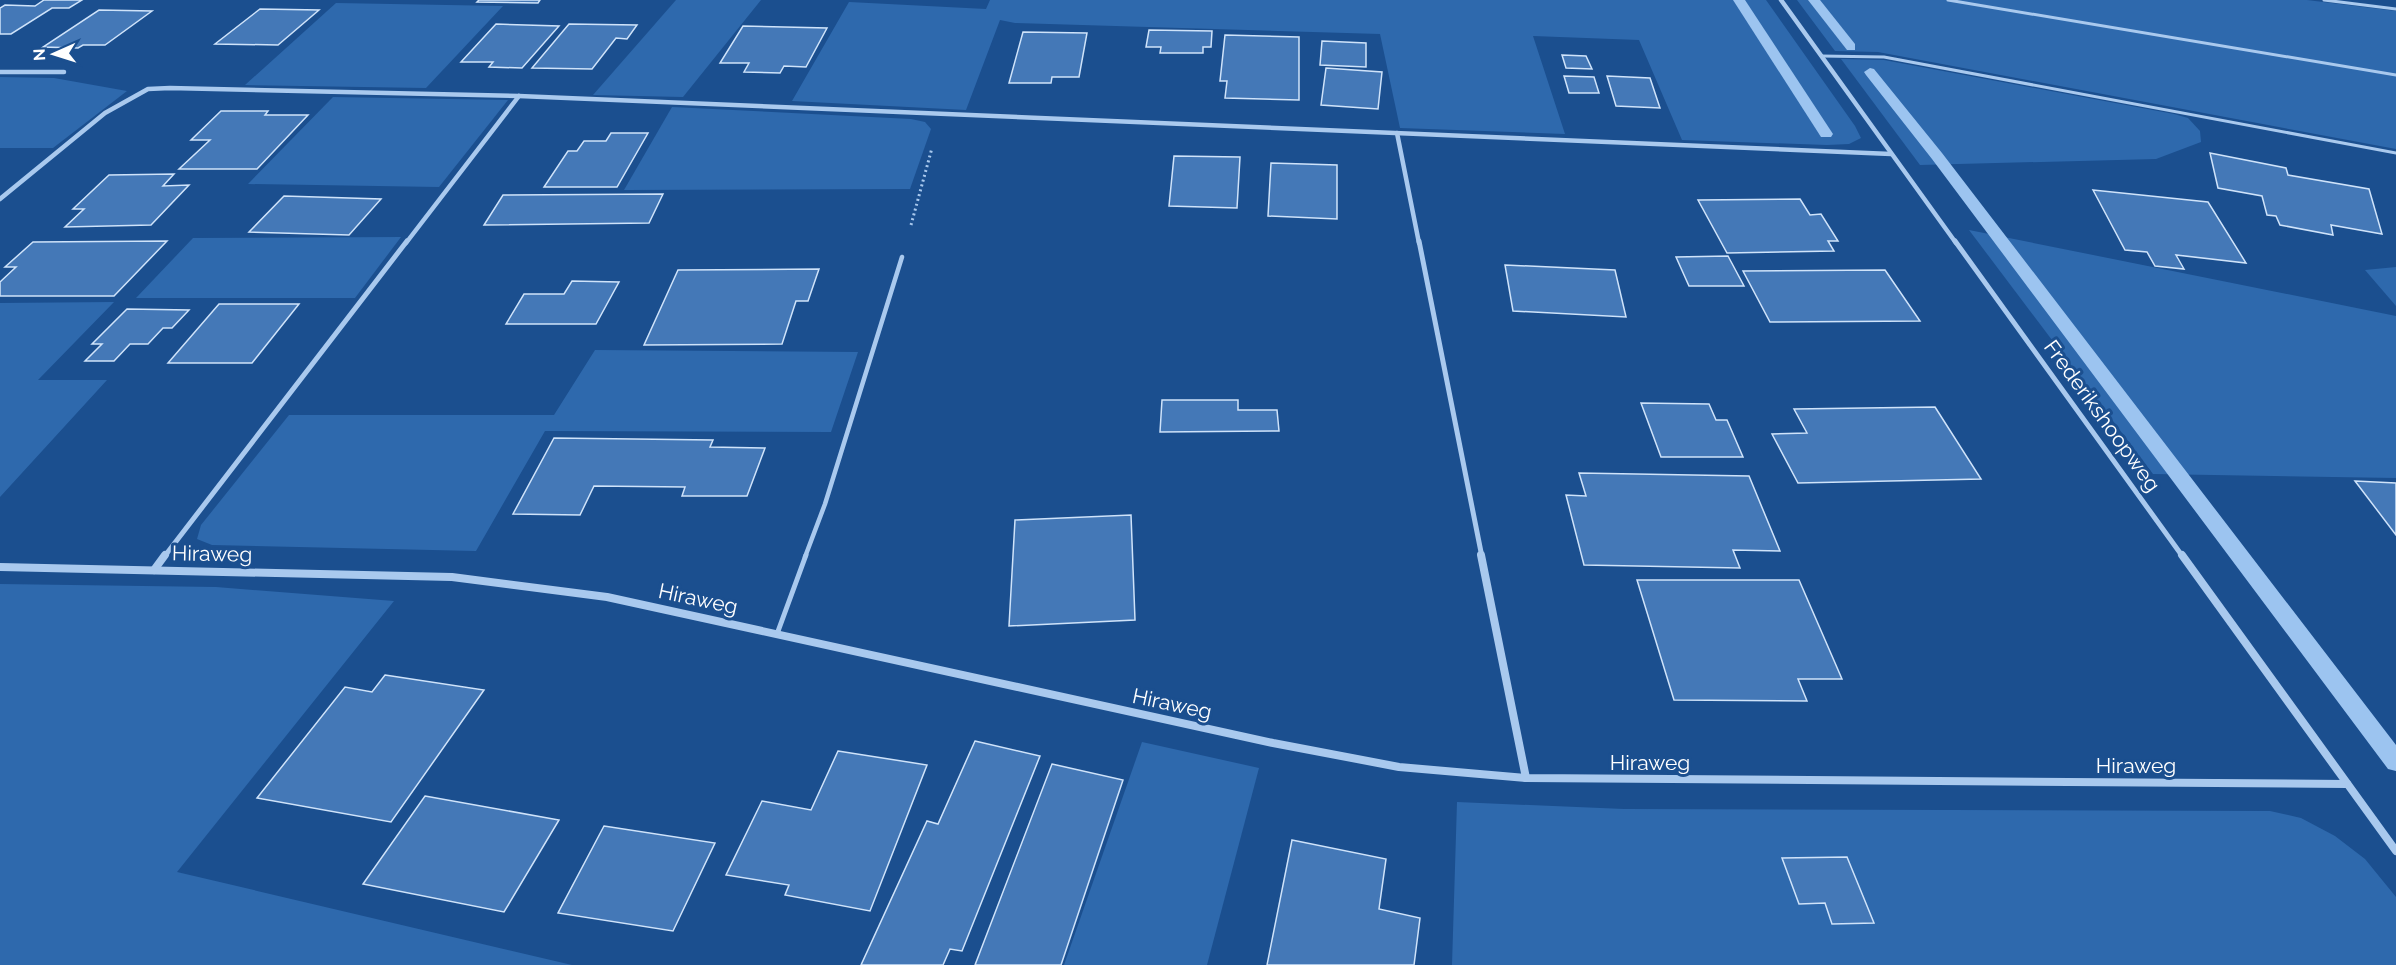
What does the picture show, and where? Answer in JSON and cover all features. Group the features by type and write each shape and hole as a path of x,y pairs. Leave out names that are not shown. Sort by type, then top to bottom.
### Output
{"street":[{"name":"Frederikshoopweg","path":"1781,0 2396,851"},
{"path":"0,72 64,72"},
{"path":"0,199 105,113 148,89 519,96 1891,154"},
{"path":"154,570 519,96"},
{"path":"1397,133 1526,778"},
{"name":"Hiraweg","path":"0,567 453,577 607,597 1273,743 1399,767 1526,778 2347,784"}],"lane":[{"path":"1948,0 2396,75"},
{"path":"2324,0 2396,9"},
{"path":"1821,56 1884,57 2396,153"},
{"path":"777,634 825,504 902,257"}],"path":[{"path":"902,257 933,144 941,132 963,116"}],"shaded area":[{"path":"676,0 761,0 683,97 593,95"},
{"path":"990,0 1766,0 1855,126 1861,138 1849,144 1827,145 1682,140 1639,40 1533,36 1565,134 1400,128 1380,34 1015,23 1000,20 966,110 792,101 849,2 986,9"},
{"path":"1797,0 2307,0 2396,11 2396,149 1878,52 1835,51"},
{"path":"336,3 503,6 426,88 245,85"},
{"path":"1841,59 1884,60 2174,114 2188,118 2200,131 2201,142 2156,159 1920,165"},
{"path":"0,77 54,78 127,91 53,148 0,148"},
{"path":"333,97 508,100 439,187 248,184"},
{"path":"672,107 911,119 925,122 931,129 910,189 624,190"},
{"path":"1969,230 2396,316 2396,478 2153,474"},
{"path":"401,237 355,298 136,298 193,238"},
{"path":"2396,267 2396,306 2365,270"},
{"path":"114,302 38,380 107,380 0,497 0,303"},
{"path":"595,350 858,352 831,432 545,431 476,551 212,545 197,539 201,525 289,415 554,415"},
{"path":"0,584 216,587 394,601 177,872 572,965 0,965"},
{"path":"1142,742 1259,768 1207,965 1064,965"},
{"path":"1457,802 1624,809 2270,811 2301,818 2335,836 2365,859 2396,897 2396,965 1452,965"}],"building":[{"path":"44,0 82,0 69,8 52,8 11,34 0,34 0,8 5,5 35,6"},
{"path":"479,0 540,0 538,3 477,2"},
{"path":"260,9 319,10 278,45 215,44"},
{"path":"99,10 152,11 105,45 83,45 78,48 43,47"},
{"path":"496,24 559,26 522,68 489,67 493,62 461,62"},
{"path":"569,24 637,25 627,39 616,38 592,69 532,68"},
{"path":"743,26 827,28 806,67 784,66 780,73 744,72 749,63 720,63"},
{"path":"1149,30 1212,31 1211,47 1203,47 1203,53 1160,53 1161,47 1146,47"},
{"path":"1023,32 1087,33 1079,77 1052,77 1051,83 1009,83"},
{"path":"1225,35 1299,37 1299,100 1225,98 1227,81 1220,81"},
{"path":"1322,41 1366,43 1366,67 1320,65"},
{"path":"1562,55 1586,56 1592,69 1566,68"},
{"path":"1326,68 1382,72 1378,109 1321,105"},
{"path":"1564,76 1594,77 1599,93 1569,93"},
{"path":"1607,76 1650,78 1660,108 1616,106"},
{"path":"221,111 268,111 265,115 308,115 257,169 179,169 210,140 191,140"},
{"path":"611,133 648,133 617,187 544,187 568,151 577,151 584,141 606,141"},
{"path":"2210,153 2286,168 2288,175 2369,189 2382,234 2331,225 2333,235 2280,225 2276,216 2267,215 2262,196 2218,188"},
{"path":"1174,156 1240,157 1237,208 1169,206"},
{"path":"1271,163 1337,165 1337,219 1268,216"},
{"path":"174,174 163,186 189,185 151,225 65,227 84,209 73,209 109,175"},
{"path":"2093,190 2208,202 2246,263 2176,255 2184,269 2155,266 2147,252 2125,250"},
{"path":"663,194 649,223 484,225 503,195"},
{"path":"284,196 381,199 349,235 249,232"},
{"path":"1800,199 1810,215 1821,214 1838,241 1828,241 1834,251 1727,253 1698,200"},
{"path":"167,241 114,296 0,296 0,282 16,267 5,267 33,242"},
{"path":"1728,256 1744,286 1689,286 1676,257"},
{"path":"1505,265 1615,270 1626,317 1513,311"},
{"path":"819,269 808,301 796,301 782,344 644,345 678,270"},
{"path":"1885,270 1920,321 1770,322 1743,271"},
{"path":"572,281 619,282 596,324 506,324 524,294 564,294"},
{"path":"219,304 299,304 252,363 168,363"},
{"path":"127,309 189,310 172,328 163,328 148,344 130,344 114,361 85,361 102,344 92,344"},
{"path":"1162,400 1238,400 1238,410 1277,410 1279,431 1160,432"},
{"path":"1641,403 1709,404 1716,420 1727,420 1743,457 1661,457"},
{"path":"1935,407 1981,479 1798,483 1772,434 1807,433 1794,409"},
{"path":"554,438 713,440 710,447 765,448 747,496 682,496 685,487 594,486 580,515 513,514"},
{"path":"1579,473 1749,476 1780,551 1733,550 1740,568 1584,565 1566,495 1586,496"},
{"path":"2355,481 2396,483 2396,535"},
{"path":"1131,515 1135,620 1009,626 1015,520"},
{"path":"1637,580 1799,580 1842,679 1798,679 1807,701 1674,700"},
{"path":"385,675 484,690 391,822 257,798 345,687 372,692"},
{"path":"975,741 1040,756 962,951 950,949 943,965 861,965 927,821 938,824"},
{"path":"838,751 927,765 870,911 785,895 789,885 726,875 762,801 811,810"},
{"path":"1052,764 1123,780 1061,965 975,965"},
{"path":"425,796 559,820 504,912 363,884"},
{"path":"604,826 715,843 673,931 558,913"},
{"path":"1292,840 1386,859 1379,909 1420,918 1414,965 1267,965"},
{"path":"1847,857 1874,923 1832,924 1825,903 1799,904 1782,858"}],"waterway":[{"path":"1739,0 1826,134"},
{"path":"1814,0 1851,47"},
{"path":"1870,72 1937,156 2396,762"}]}
